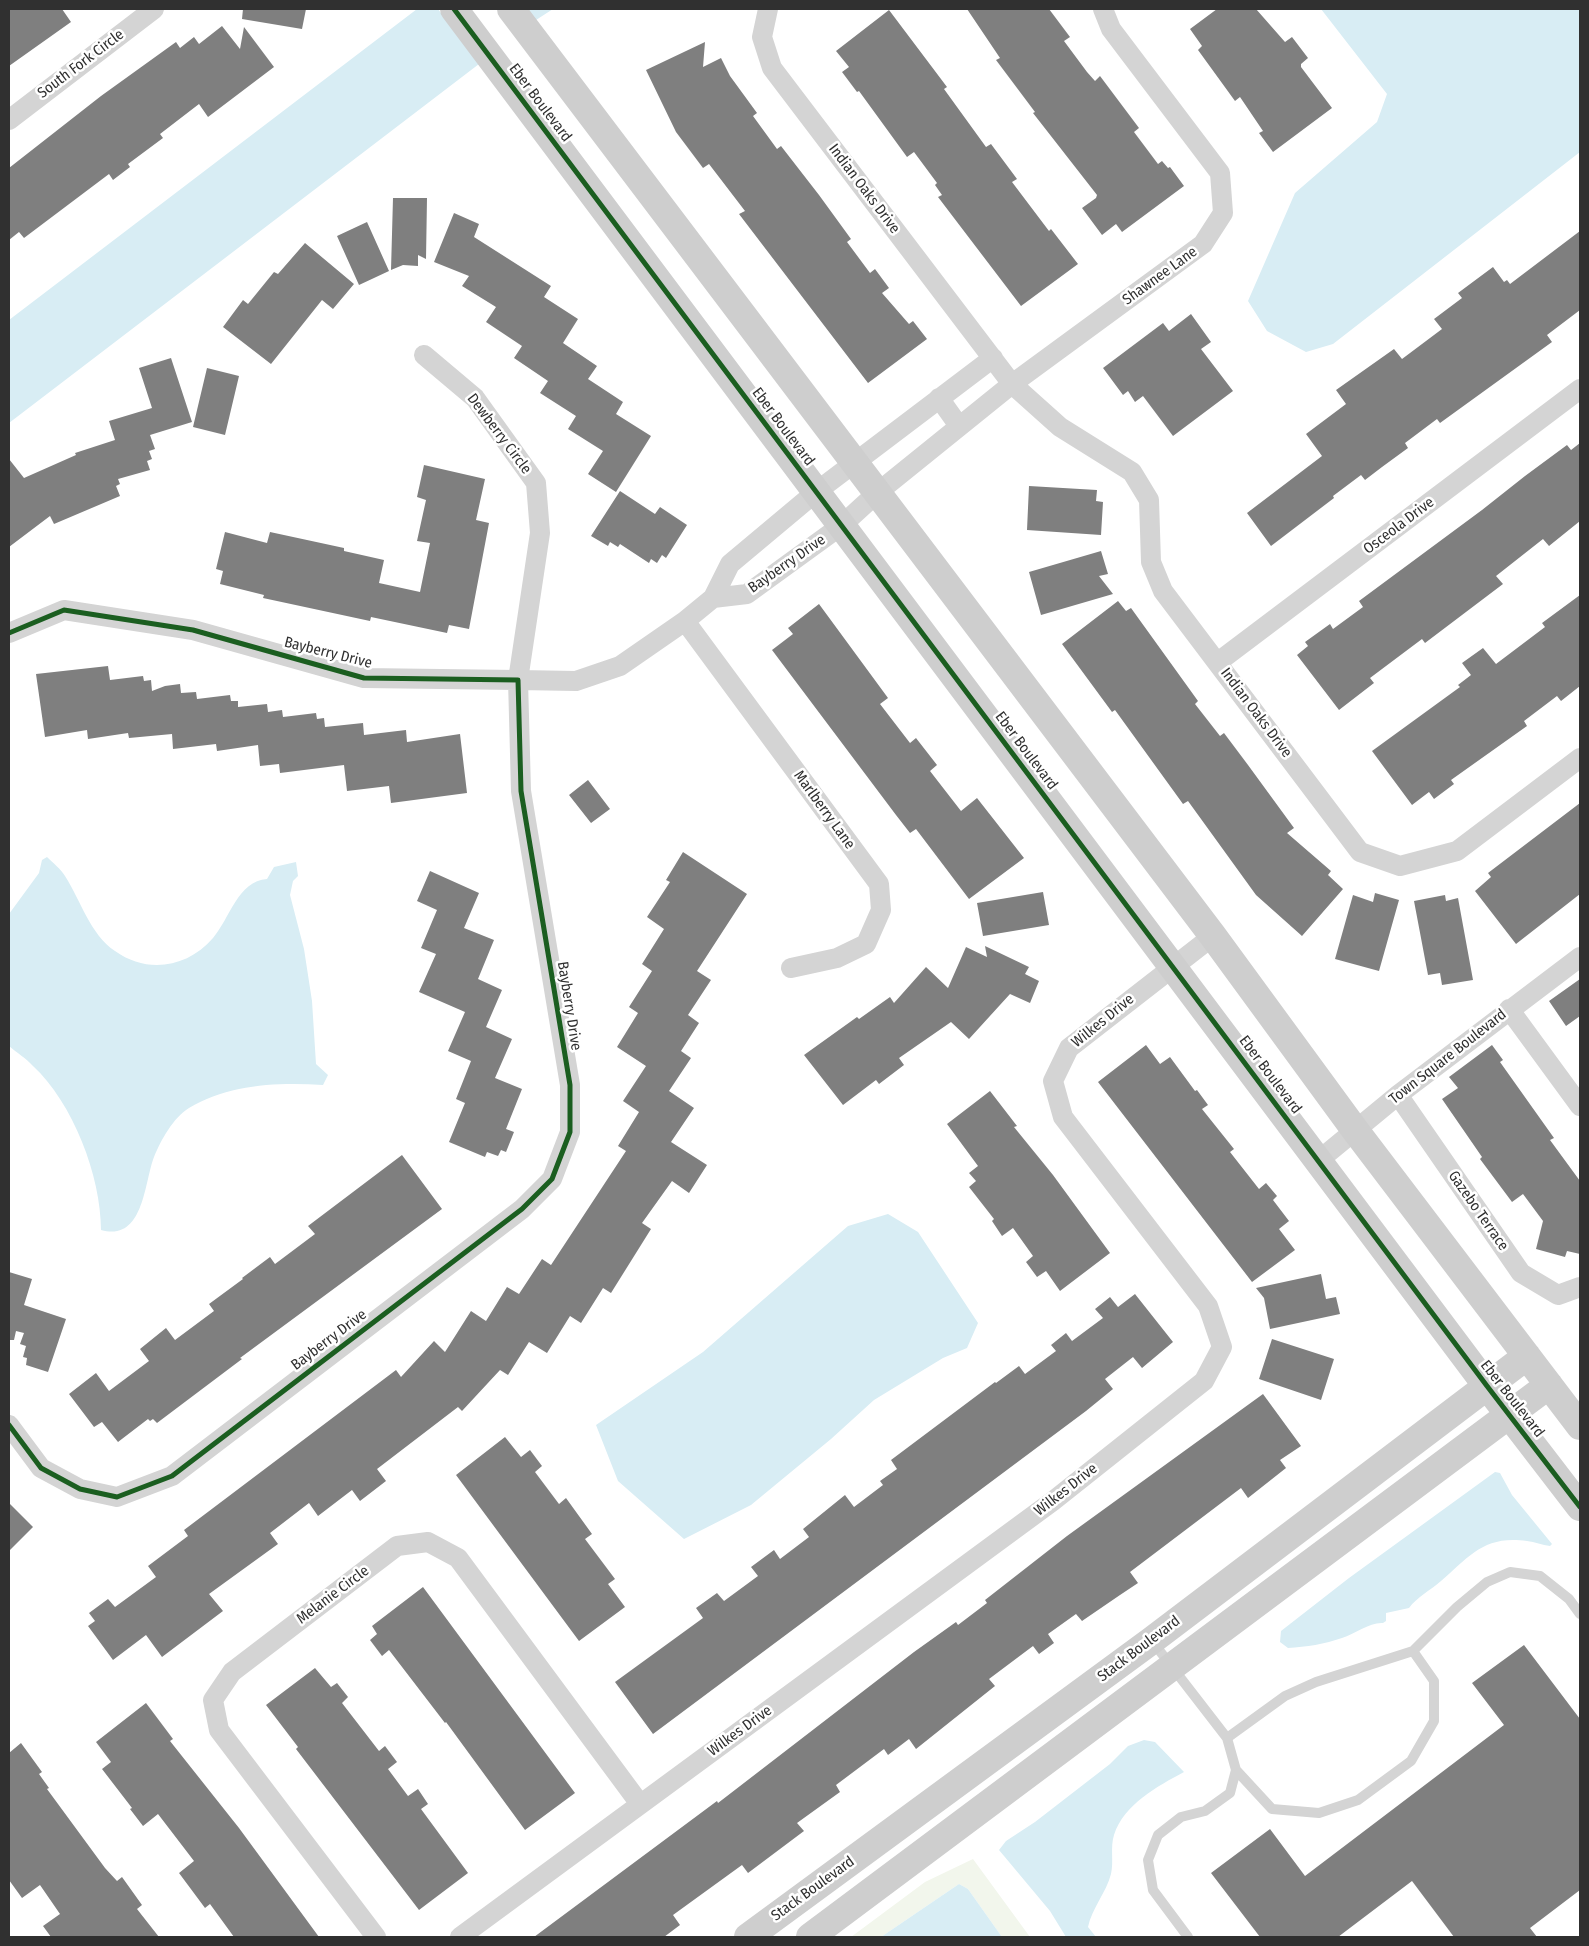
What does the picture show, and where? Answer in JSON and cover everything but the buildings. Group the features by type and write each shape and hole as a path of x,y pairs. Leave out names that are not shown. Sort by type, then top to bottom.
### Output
{"street":[{"name":"South Fork Circle","path":"9,120 154,9"},
{"name":"Eber Boulevard","path":"454,9 1486,1386 1580,1507"},
{"path":"511,9 1213,936 1355,1130 1580,1426"},
{"name":"Indian Oaks Drive","path":"768,9 762,37 772,68 1012,384 1060,427 1132,472 1149,500 1151,562 1160,583 1360,852 1400,866 1457,851 1580,758"},
{"name":"Shawnee Lane","path":"1012,384 1203,244 1223,213 1220,173 1111,29 1104,9"},
{"name":"Dewberry Circle","path":"424,355 475,398 536,483 540,533 518,680"},
{"path":"853,462 993,358"},
{"path":"877,493 1012,384"},
{"name":"Osceola Drive","path":"1218,662 1580,389"},
{"path":"939,398 959,426"},
{"name":"Bayberry Drive","path":"9,633 64,610 193,630 364,678 576,681 620,666 685,621 713,598 730,564 853,462"},
{"name":"Bayberry Drive","path":"713,598 746,594 842,525 877,493"},
{"name":"Marlberry Lane","path":"685,621 879,884 881,910 866,944 837,958 791,968"},
{"name":"Bayberry Drive","path":"9,1425 40,1468 80,1489 118,1497 172,1476 522,1209 552,1180 570,1132 570,1085 521,791 518,680"},
{"name":"Wilkes Drive","path":"460,1937 1053,1501 1204,1381 1222,1347 1208,1306 1063,1116 1053,1081 1069,1048 1213,936"},
{"name":"Town Square Boulevard","path":"1318,1161 1398,1095 1580,957"},
{"path":"1509,1009 1580,1106"},
{"name":"Gazebo Terrace","path":"1398,1095 1522,1273 1558,1295 1580,1287"},
{"name":"Stack Boulevard","path":"748,1937 1151,1640 1527,1356"},
{"path":"810,1937 1549,1385"},
{"name":"Melanie Circle","path":"376,1937 219,1730 214,1700 232,1672 397,1546 428,1542 458,1558 640,1804"}],"lane":[{"path":"1227,1738 1285,1696 1316,1682 1413,1651 1464,1601 1487,1582 1510,1572 1540,1576 1569,1599 1580,1614"},
{"path":"1151,1640 1227,1738 1236,1770 1272,1809 1319,1813 1358,1800 1411,1761 1434,1721 1434,1681 1413,1651"},
{"path":"1188,1937 1153,1890 1148,1860 1158,1835 1181,1817 1205,1811 1230,1793 1236,1770"}],"shaded area":[{"path":"417,9 438,9 479,64 9,423 9,320"},
{"path":"527,9 553,9 536,20"},
{"path":"1321,9 1580,9 1580,152 1333,344 1306,352 1267,331 1248,301 1295,193 1377,122 1387,94"},
{"path":"47,857 63,873 92,926 106,944 127,958 153,965 179,961 203,948 219,930 235,902 249,886 257,881 267,879 274,867 296,862 298,876 293,881 290,895 304,949 312,1001 316,1064 328,1075 323,1085 289,1084 237,1089 204,1100 183,1112 168,1130 154,1157 140,1208 134,1219 126,1227 115,1231 101,1230 100,1209 90,1164 72,1120 47,1081 30,1063 9,1046 9,914 39,873 42,860"},
{"path":"888,1214 918,1232 978,1323 967,1348 943,1358 874,1400 831,1439 751,1505 684,1539 618,1481 596,1425 703,1352 848,1226"},
{"path":"1495,1472 1500,1473 1512,1495 1552,1544 1550,1546 1530,1541 1512,1540 1489,1544 1470,1556 1416,1600 1409,1608 1386,1613 1386,1621 1383,1623 1373,1624 1342,1638 1315,1645 1288,1648 1280,1642 1281,1631 1349,1578"},
{"path":"1144,1740 1155,1742 1184,1772 1143,1797 1119,1824 1113,1840 1111,1874 1088,1927 1096,1937 1066,1937 1050,1911 999,1850 1006,1841 1035,1822 1110,1764 1128,1746"},
{"path":"973,1859 1030,1937 1002,1937 968,1889 959,1884 881,1937 851,1937 925,1882"},
{"path":"959,1884 968,1889 1002,1937 881,1937"}],"cycle path":[{"path":"454,9 1487,1386 1580,1507"},
{"path":"9,633 64,610 193,630 364,678 518,680 521,791 570,1085 570,1132 552,1179 522,1209 172,1476 117,1497 80,1489 41,1468 9,1425"}]}
